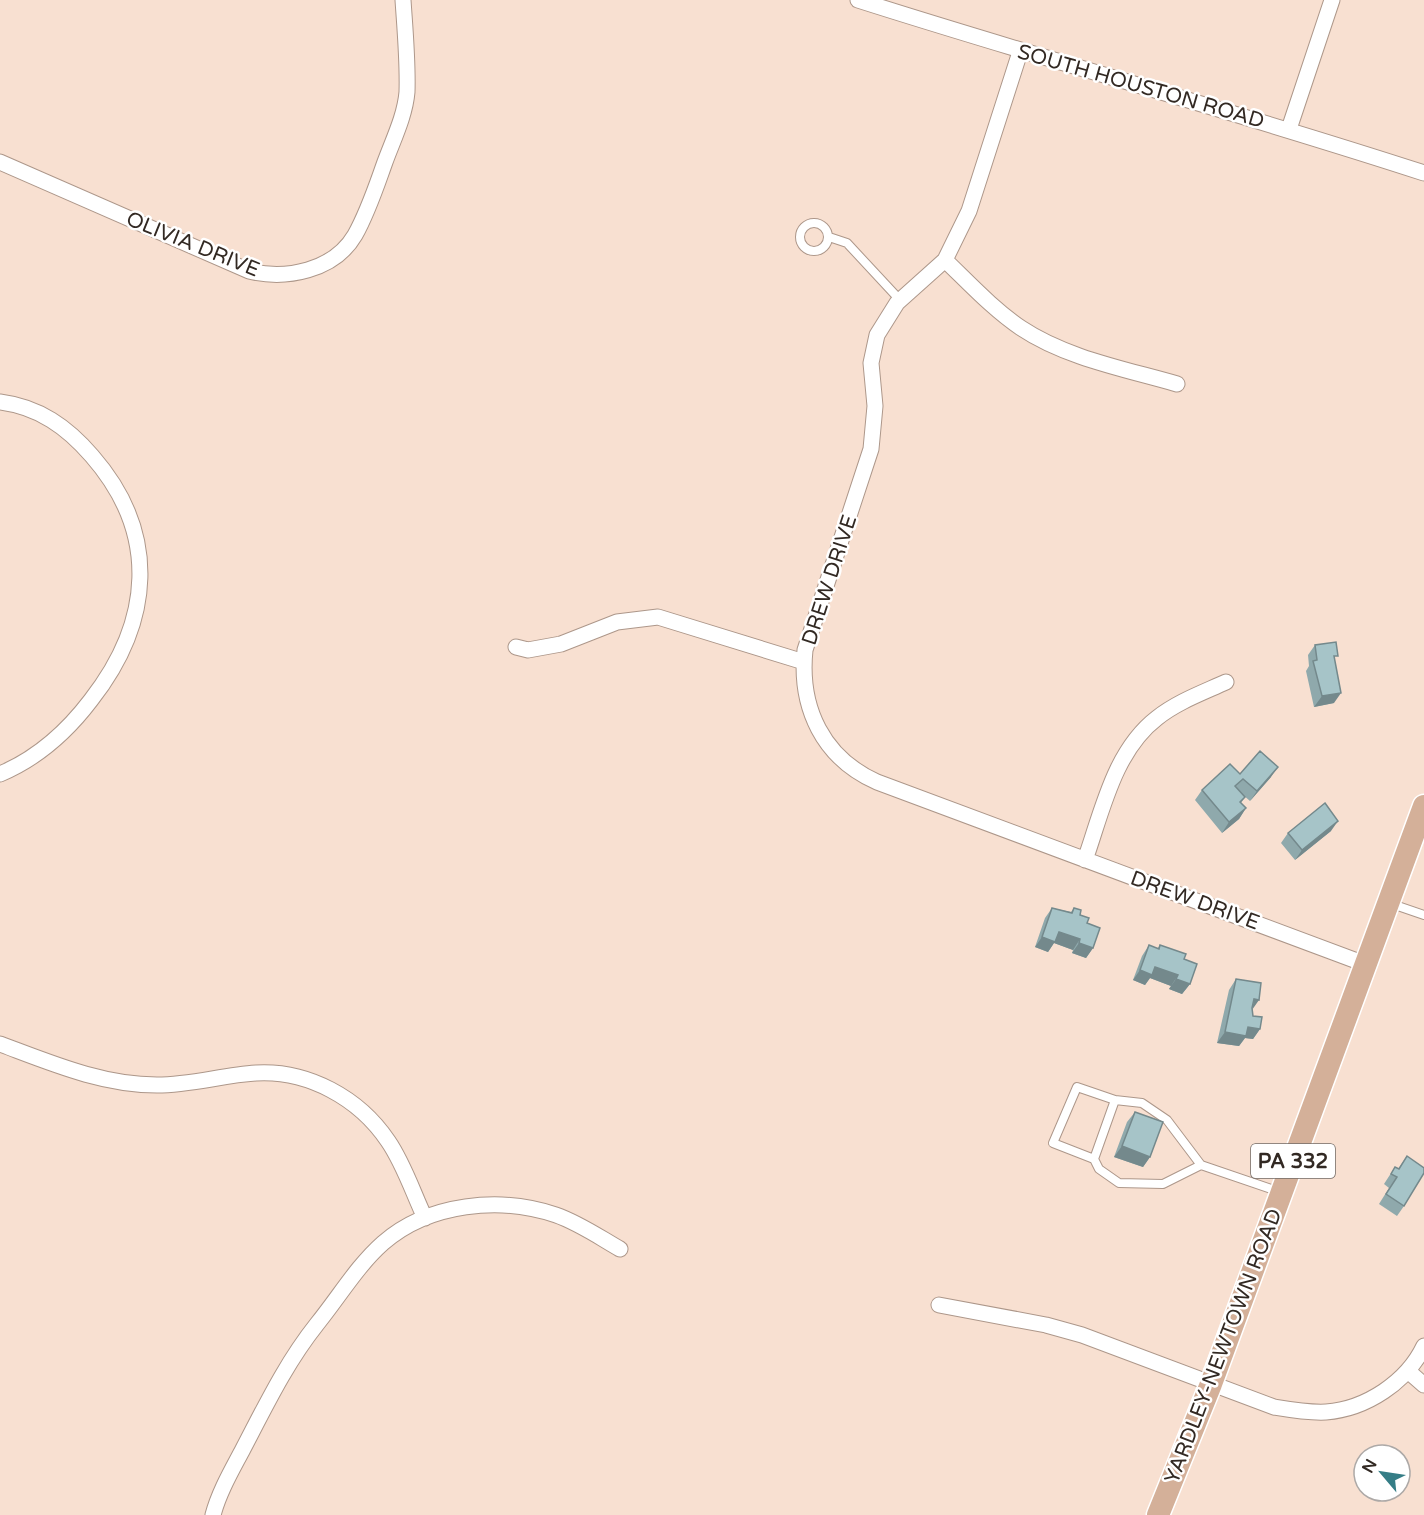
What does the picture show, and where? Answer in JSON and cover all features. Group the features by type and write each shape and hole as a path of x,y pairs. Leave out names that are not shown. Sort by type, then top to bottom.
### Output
{"main road":[{"name":"YARDLEY-NEWTOWN ROAD","path":"1158,1515 1211,1384 1424,806"}],"street":[{"name":"OLIVIA DRIVE","path":"0,162 249,270 282,275 319,266 355,236 369,207 400,121 406,94 403,0"},
{"name":"SOUTH HOUSTON ROAD","path":"858,0 1020,52 1289,129 1424,173"},
{"path":"1289,129 1332,0"},
{"name":"DREW DRIVE","path":"1020,52 969,212 945,260 900,300 885,320 875,342 871,363 875,425 871,449 854,508 809,636 804,662 804,685 810,712 818,730 833,752 852,769 877,782 1365,964"},
{"path":"945,260 1020,328 1071,352 1177,384"},
{"path":"0,402 16,404 47,416 82,445 100,465 130,516 140,557 141,580 134,626 105,682 72,724 54,741 34,757 0,774"},
{"path":"516,647 528,650 561,644 617,622 658,617 804,662"},
{"path":"1085,860 1119,766 1144,730 1157,717 1186,700 1226,682"},
{"path":"0,1044 89,1076 123,1083 157,1085 259,1073 307,1080 331,1089 352,1103 387,1140 425,1218"},
{"path":"213,1515 221,1492 265,1403 307,1337 345,1286 383,1244 425,1218 472,1206 513,1206 556,1215 620,1249"},
{"path":"939,1305 1046,1325 1082,1335 1274,1407 1307,1412 1328,1412 1371,1398 1408,1371 1424,1346"},
{"path":"1408,1371 1424,1384"}],"lane":[{"path":"829,237 848,243 900,300"},
{"path":"1388,902 1424,915"},
{"path":"1201,1165 1163,1184 1119,1183 1100,1169 1094,1159 1053,1143 1077,1086 1115,1100 1142,1103 1167,1120 1201,1165 1281,1192"},
{"path":"1094,1159 1115,1100"}],"building":[{"path":"1336,642 1338,656 1334,656 1341,693 1322,696 1313,661 1317,660 1315,645"},
{"path":"1260,751 1278,767 1257,791 1243,779 1235,786 1245,797 1240,802 1246,808 1229,822 1202,790 1230,764 1240,774"},
{"path":"1325,803 1338,821 1302,850 1288,833"},
{"path":"1052,908 1072,913 1074,908 1081,910 1080,915 1089,918 1087,923 1100,928 1093,948 1079,943 1080,939 1059,932 1055,942 1042,937"},
{"path":"1149,945 1159,949 1160,945 1186,954 1184,959 1197,964 1190,984 1176,979 1178,975 1155,967 1152,975 1140,970"},
{"path":"1236,979 1261,983 1259,1000 1254,999 1252,1008 1253,1016 1262,1017 1260,1029 1248,1027 1246,1036 1225,1032"},
{"path":"1135,1112 1163,1122 1150,1157 1122,1146"},
{"path":"1407,1156 1424,1168 1424,1173 1404,1206 1386,1194 1397,1177 1391,1174 1395,1167 1399,1169"}]}
